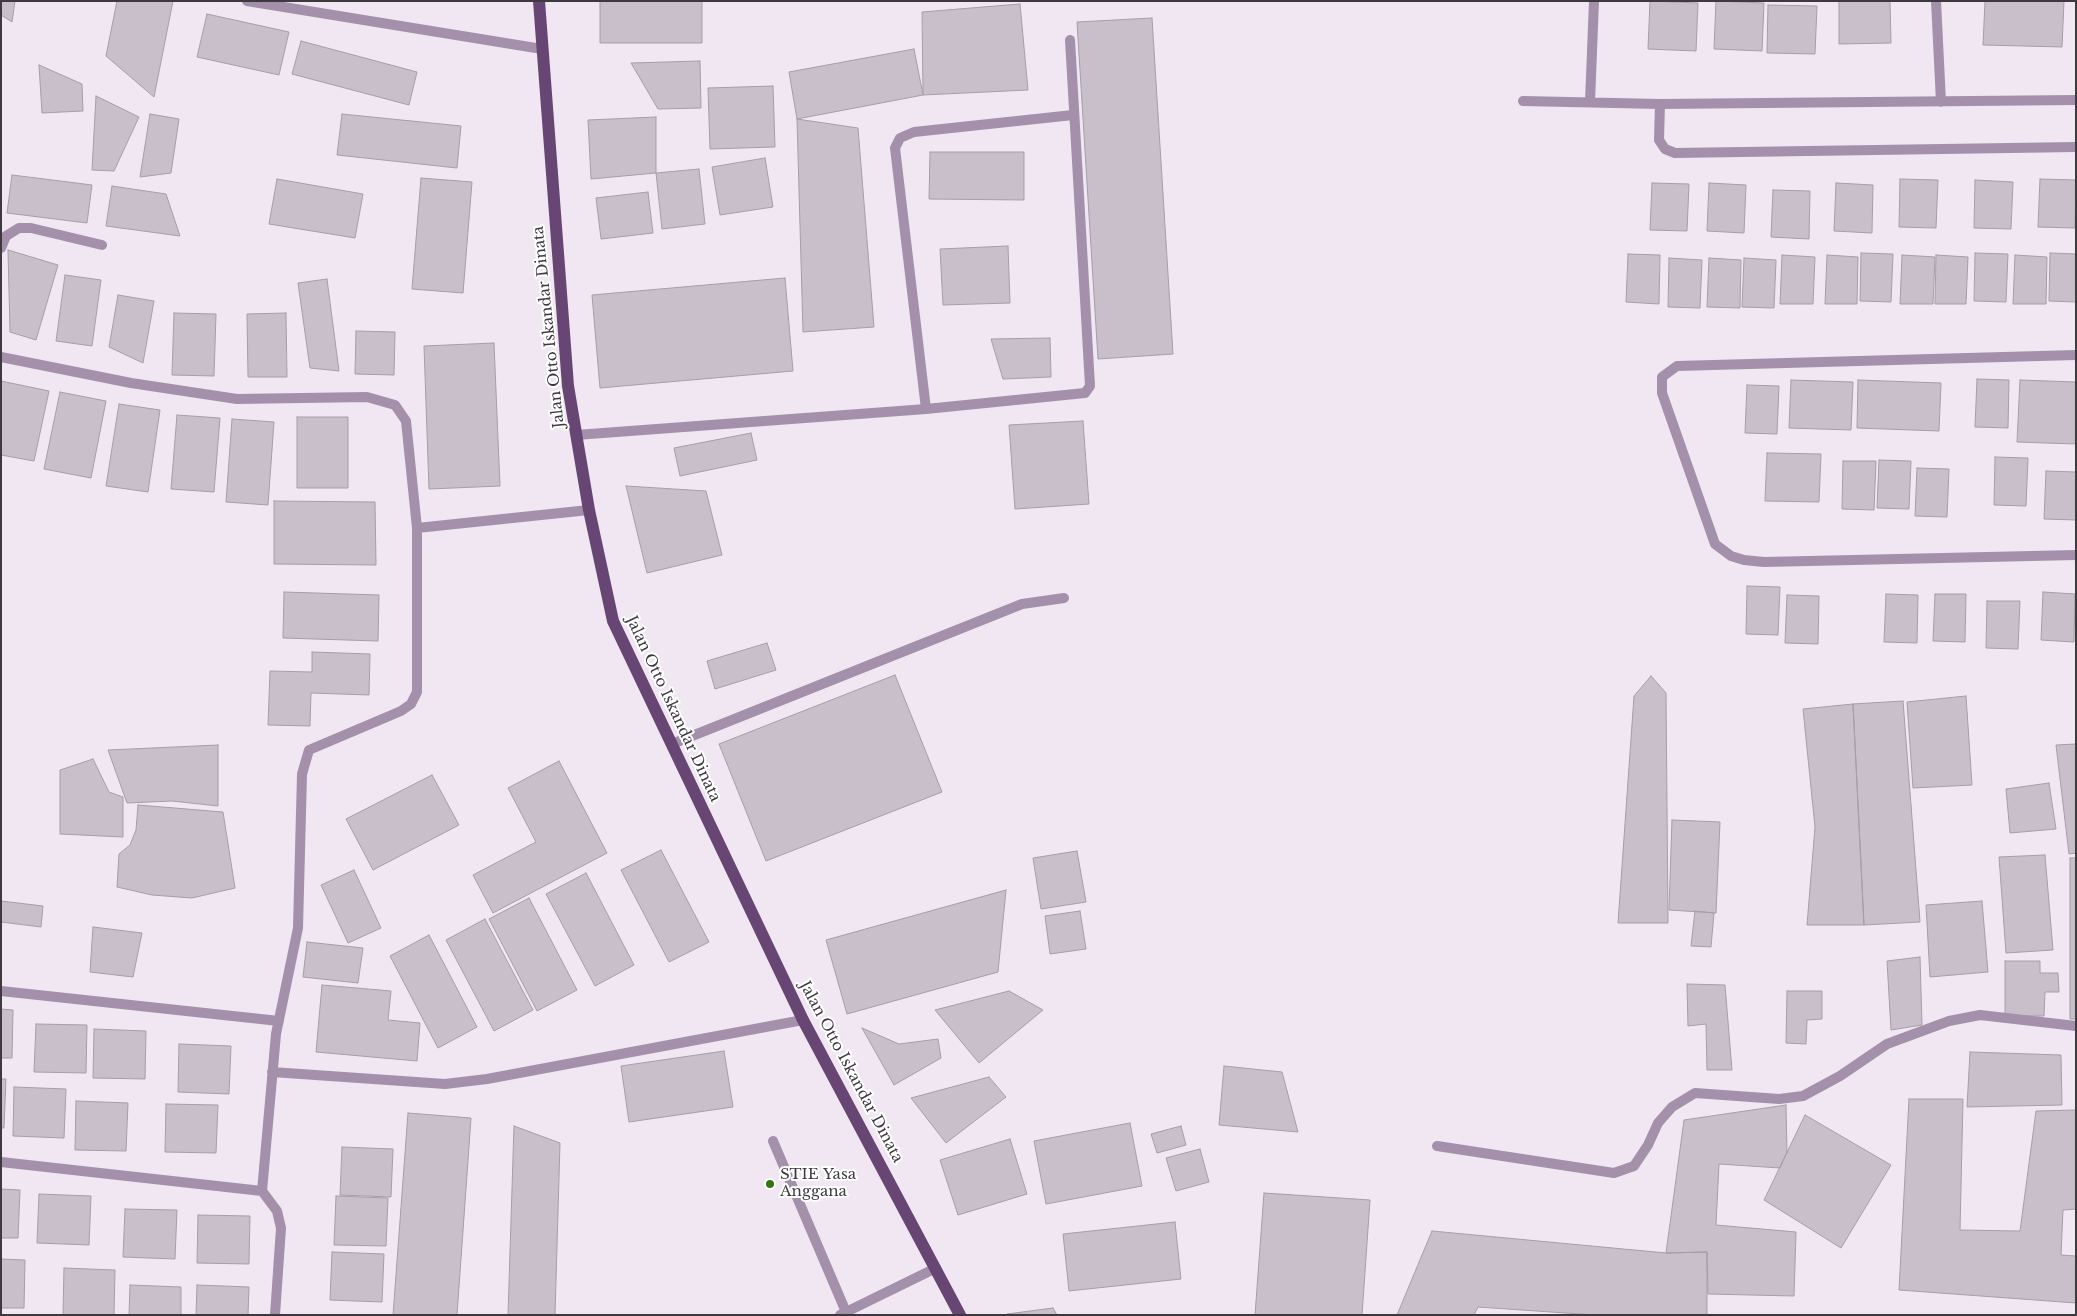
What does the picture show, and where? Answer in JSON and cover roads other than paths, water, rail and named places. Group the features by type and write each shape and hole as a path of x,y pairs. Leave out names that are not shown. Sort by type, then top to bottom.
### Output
{"main road":[{"name":"Jalan Otto Iskandar Dinata","path":"538,1 568,386 589,510 613,621 803,1020 960,1315"}],"street":[{"path":"247,1 542,50"},
{"path":"1590,102 1594,1"},
{"path":"1936,1 1941,102"},
{"path":"576,435 926,409 1081,394 1089,390 1070,40"},
{"path":"1523,101 1660,104 2076,100"},
{"path":"1660,104 1659,140 1665,149 1675,153 2076,147"},
{"path":"926,409 895,148 906,134 914,132 1073,115"},
{"path":"1,248 6,236 19,228 31,228 102,245"},
{"path":"2076,355 1677,366 1662,377 1662,393 1715,544 1731,556 1744,560 1764,562 2076,555"},
{"path":"1,357 131,383 237,399 367,397 395,405 406,421 417,528 416,692 411,704 401,711 308,750 302,774 298,928 279,1021 272,1072 262,1191 277,1211 281,1228 275,1315"},
{"path":"417,528 589,510"},
{"path":"672,744 1022,604 1064,598"},
{"path":"1,991 279,1021"},
{"path":"1437,1146 1614,1173 1634,1166 1648,1145 1658,1123 1672,1107 1695,1093 1779,1099 1803,1096 1840,1076 1887,1044 1949,1021 1980,1015 2076,1026"},
{"path":"272,1072 445,1084 487,1080 803,1020"},
{"path":"773,1141 843,1313 936,1268"},
{"path":"1,1162 262,1191"}],"place":[{"name":"STIE Yasa Anggana","path":"770,1184"}]}
